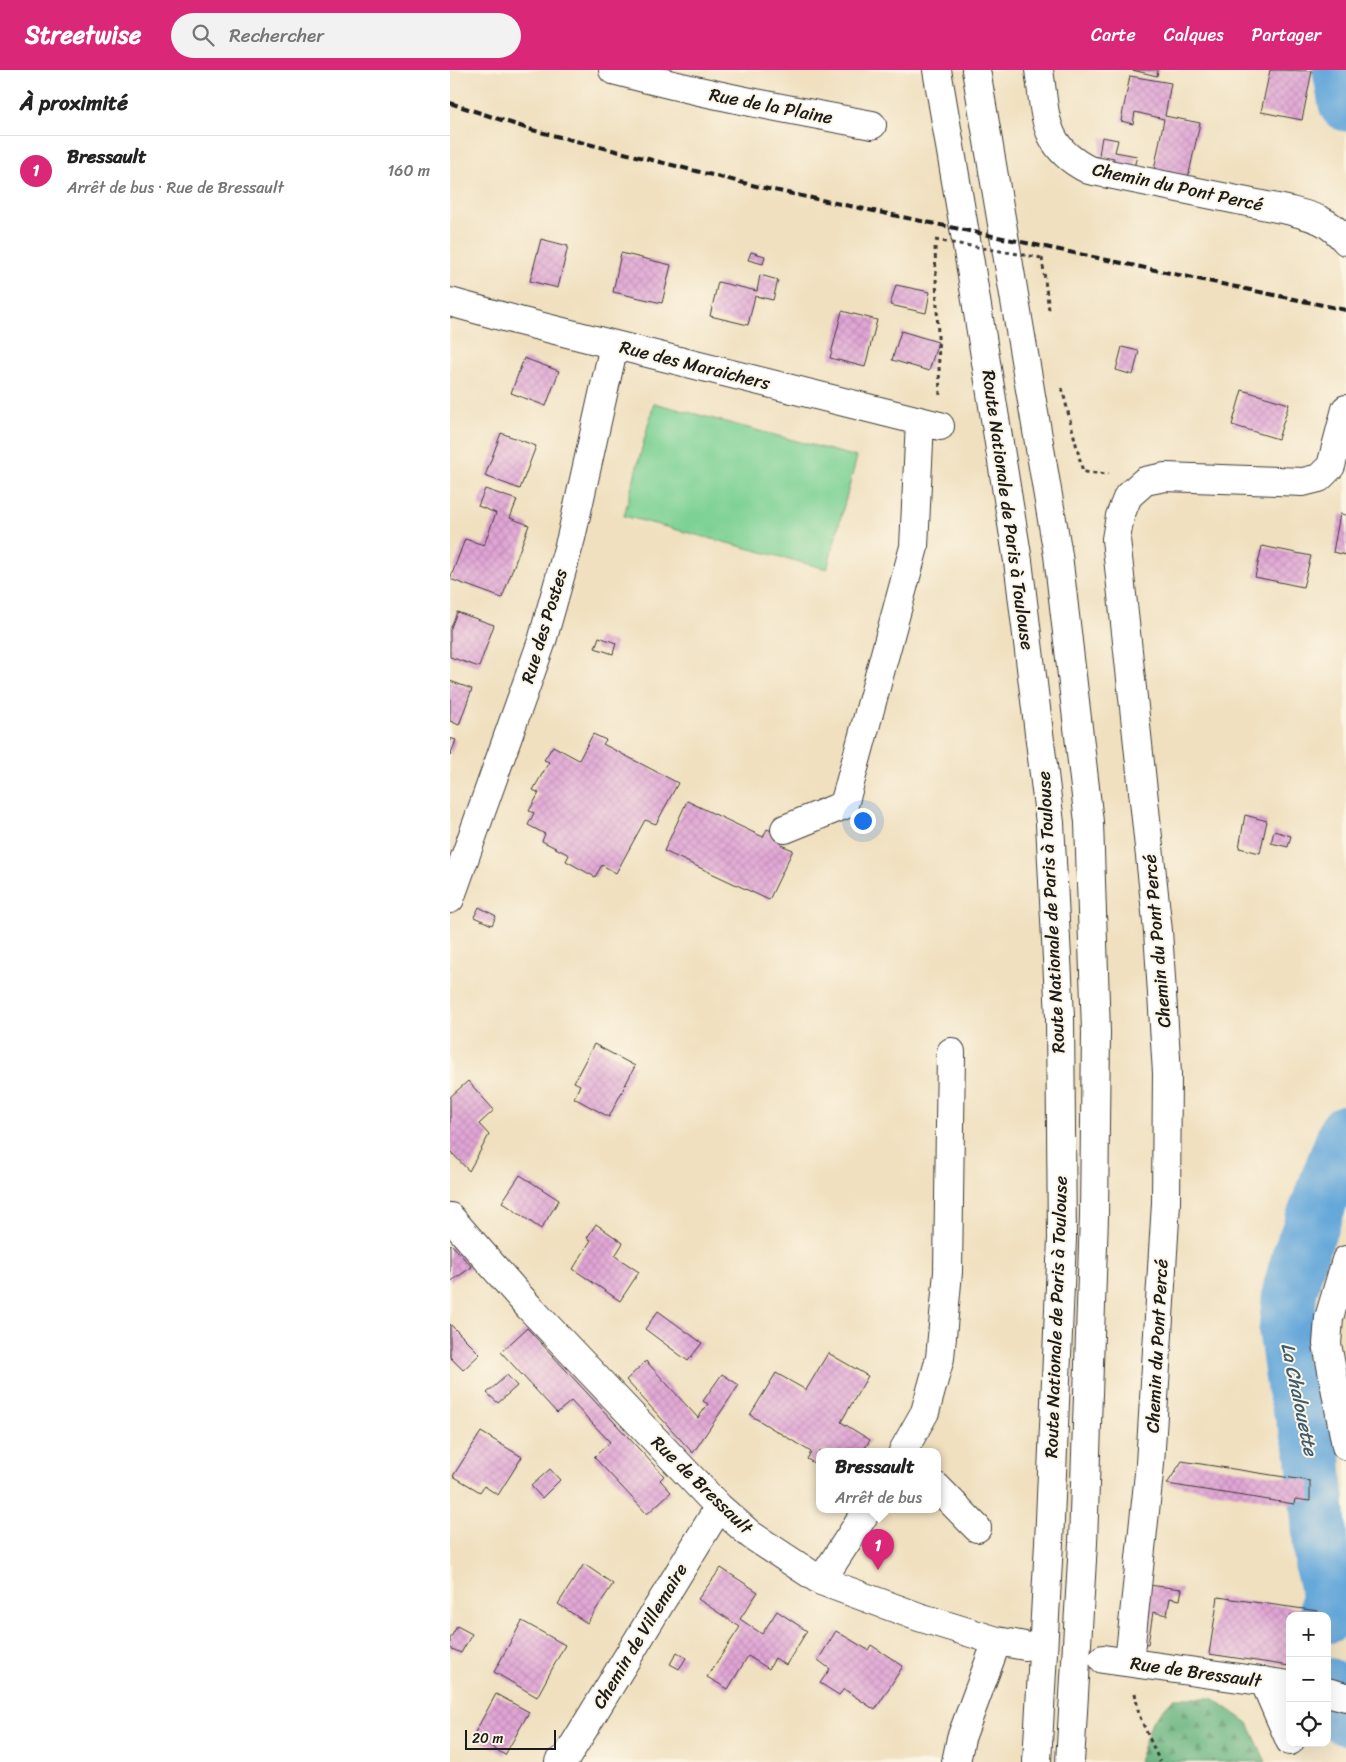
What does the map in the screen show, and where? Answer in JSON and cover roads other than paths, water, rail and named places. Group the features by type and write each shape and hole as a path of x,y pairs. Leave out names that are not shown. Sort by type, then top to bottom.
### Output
{"street":[{"name":"Rue de la Plaine","path":"613,70 678,87 872,125"},
{"name":"Route Nationale de Paris à Toulouse","path":"937,70 1018,561 1050,823 1060,1017 1062,1238 1049,1544 1037,1762"},
{"name":"Route Nationale de Paris à Toulouse","path":"976,70 1058,555 1089,822 1096,1032 1094,1216 1083,1543 1070,1762"},
{"name":"Chemin du Pont Percé","path":"1039,70 1048,132 1060,150 1073,162 1089,170 1287,210 1313,217 1334,227 1346,241"},
{"name":"Rue des Maraichers","path":"450,302 930,424 914,547 844,805 785,830"},
{"name":"Rue des Postes","path":"450,900 542,641 570,538 614,345"},
{"name":"Chemin du Pont Percé","path":"1116,1660 1150,1464 1166,1203 1167,1073 1158,931 1116,539 1120,516 1128,496 1145,481 1165,477 1302,482 1319,478 1330,466 1346,409"},
{"path":"905,1448 925,1412 940,1358 948,1272 951,1052"},
{"name":"Rue de Bressault","path":"450,1217 529,1307 719,1507 751,1535 821,1581 919,1617 997,1641 1025,1646"},
{"path":"1346,1260 1329,1318 1327,1344 1346,1446"},
{"path":"941,1491 976,1528"},
{"name":"Chemin de Villemaire","path":"559,1762 566,1758 719,1507"},
{"path":"821,1581 865,1513"},
{"path":"956,1762 961,1738 997,1641"},
{"name":"Rue de Bressault","path":"1116,1660 1277,1683"},
{"path":"1277,1683 1286,1724"},
{"path":"1331,1693 1346,1697"},
{"path":"1292,1747 1299,1762"}],"waterway":[{"name":"La Chalouette","path":"1340,70 1346,104"},
{"name":"La Chalouette","path":"1327,1612 1328,1592 1322,1567 1313,1450 1294,1388 1286,1332 1290,1290 1299,1257 1346,1132"},
{"name":"La Chalouette","path":"1331,1694 1340,1713 1346,1718"}],"railway":[{"path":"450,103 532,130 764,188 1346,310"}],"place":[{"name":"Bressault","path":"878,1570"}]}
